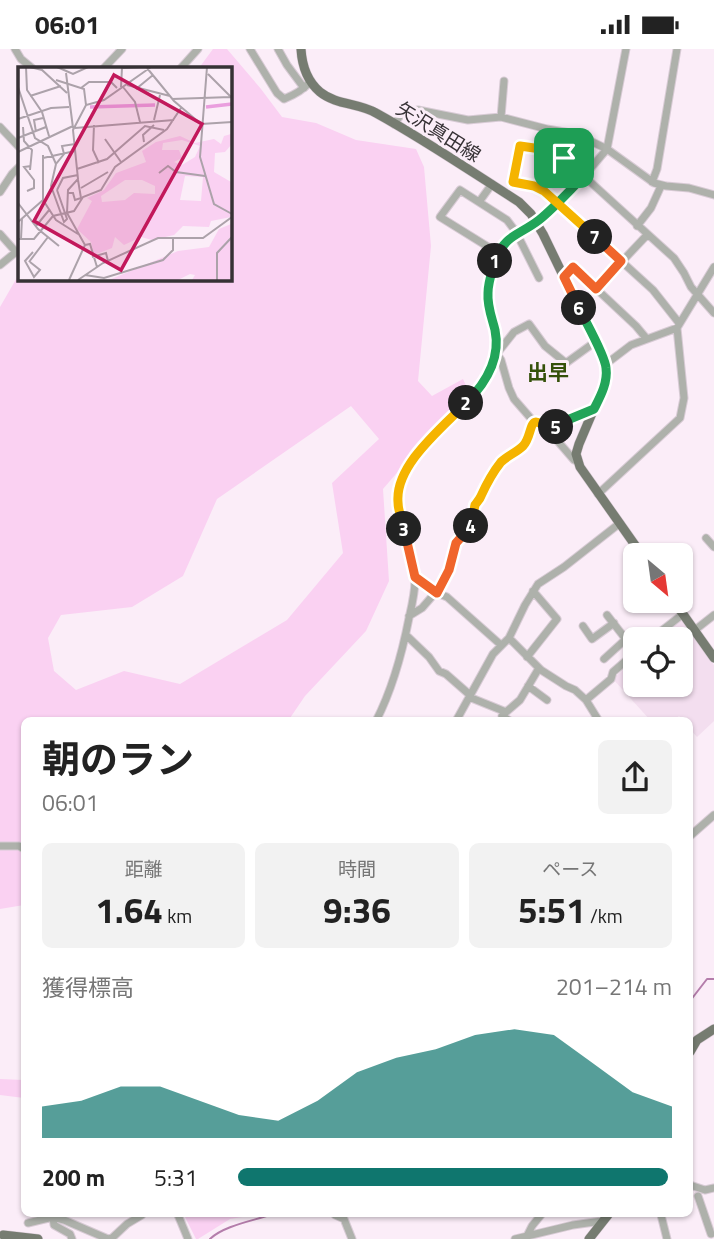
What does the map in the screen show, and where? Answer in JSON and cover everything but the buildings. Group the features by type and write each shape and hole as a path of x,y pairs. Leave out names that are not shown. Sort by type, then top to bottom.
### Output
{"main road":[{"path":"302,49 307,85"},
{"name":"矢沢真田線","path":"307,85 342,103 372,111 434,147 526,208 536,222 606,364"},
{"path":"606,364 604,385 576,454 580,467 634,543"},
{"path":"683,614 714,658"},
{"path":"693,1047 697,1040 714,1029"},
{"path":"589,1239 605,1218"},
{"path":"2,1235 38,1239"}],"street":[{"path":"15,49 31,67"},
{"path":"107,65 121,49"},
{"path":"182,67 198,49"},
{"path":"250,49 277,93 284,99 307,85 287,65 278,49"},
{"path":"378,717 393,683 414,597 415,577 398,504 401,477 420,450 478,390 490,372 495,356 496,335 488,292 498,253 516,232 536,222 557,202 607,149 626,49"},
{"path":"652,181 657,169 677,49"},
{"path":"501,117 504,81"},
{"path":"394,124 402,113 418,110 468,120 501,117 576,134 607,149 661,186 689,188 714,195"},
{"path":"0,127 18,145"},
{"path":"598,494 680,418 684,398 678,326 653,291 557,202 534,186 513,182 520,146 555,151 674,258 691,287 714,313"},
{"path":"0,192 18,168"},
{"path":"479,202 492,184"},
{"path":"637,226 651,208 661,186"},
{"path":"498,253 439,217 460,190 508,220 539,278"},
{"path":"0,234 16,252 0,265"},
{"path":"596,289 646,235"},
{"path":"564,277 573,267 646,338"},
{"path":"606,364 631,345 678,326 714,267"},
{"path":"495,356 514,332 529,324 545,346 566,363 595,342"},
{"path":"495,356 499,356 501,360 514,399 534,422 542,423 574,460 577,460"},
{"path":"549,431 594,409"},
{"path":"410,616 417,613 437,593 449,570 456,543 474,522 475,506 482,491 501,463 526,442 534,422"},
{"path":"458,717 493,654 509,638 538,584 620,523"},
{"path":"706,538 714,547"},
{"path":"415,577 447,597 501,646"},
{"path":"527,657 557,619 533,591"},
{"path":"607,614 623,635"},
{"path":"666,627 683,614"},
{"path":"695,630 714,615"},
{"path":"583,627 592,639 614,623"},
{"path":"406,635 439,671 470,696 506,712"},
{"path":"509,638 539,668 575,690 586,700 597,717"},
{"path":"604,659 623,642"},
{"path":"586,700 611,679 613,672 623,663"},
{"path":"504,717 520,700 539,668"},
{"path":"528,686 547,701"},
{"path":"693,834 714,815"},
{"path":"0,846 21,847"},
{"path":"693,1199 709,1191 711,1235"},
{"path":"28,1223 53,1217 108,1239 139,1217"},
{"path":"53,1217 54,1225 70,1234 72,1239"},
{"path":"179,1217 188,1239"},
{"path":"340,1217 344,1219 352,1239"},
{"path":"526,1238 539,1217"},
{"path":"662,1217 667,1239"},
{"path":"515,1239 605,1218"}],"shaded area":[{"path":"213,49 227,49 282,117 316,123 356,140 416,149 424,167 431,246 418,381 432,396 463,379 468,390 383,489 389,581 366,631 305,696 291,717 21,717 21,906 0,909 0,307 18,276 18,280 231,280 231,67 200,67","holes":["351,406 379,439 332,483 343,553 287,620 180,684 124,671 76,690 54,671 48,638 61,615 132,607 183,576 217,499"]},
{"path":"681,619 687,627 672,627"},
{"path":"693,636 714,665 714,721 697,737 693,732 693,717 647,717 629,697 693,697"},
{"path":"623,670 623,690 613,679"},
{"path":"0,1079 21,1080 21,1098 0,1095"},
{"path":"185,1217 242,1217 230,1219 196,1239"}],"waterway":[{"path":"693,997 707,979 714,979"},
{"path":"210,1239 230,1227 263,1217"}],"district":[{"name":"出早","path":"548,372"}],"route":[{"path":"564,158 555,151 520,146 513,182 544,191 557,202 621,261 596,289 573,267 564,277 606,364 604,385 594,409 549,431 542,423 534,422 523,446 501,463 475,506 474,522 456,543 449,570 437,593 415,577 398,504 401,477 420,450 478,390 490,372 495,356 496,335 488,292 498,253 516,232 536,222 540,218 557,202 584,176 564,158"}]}
